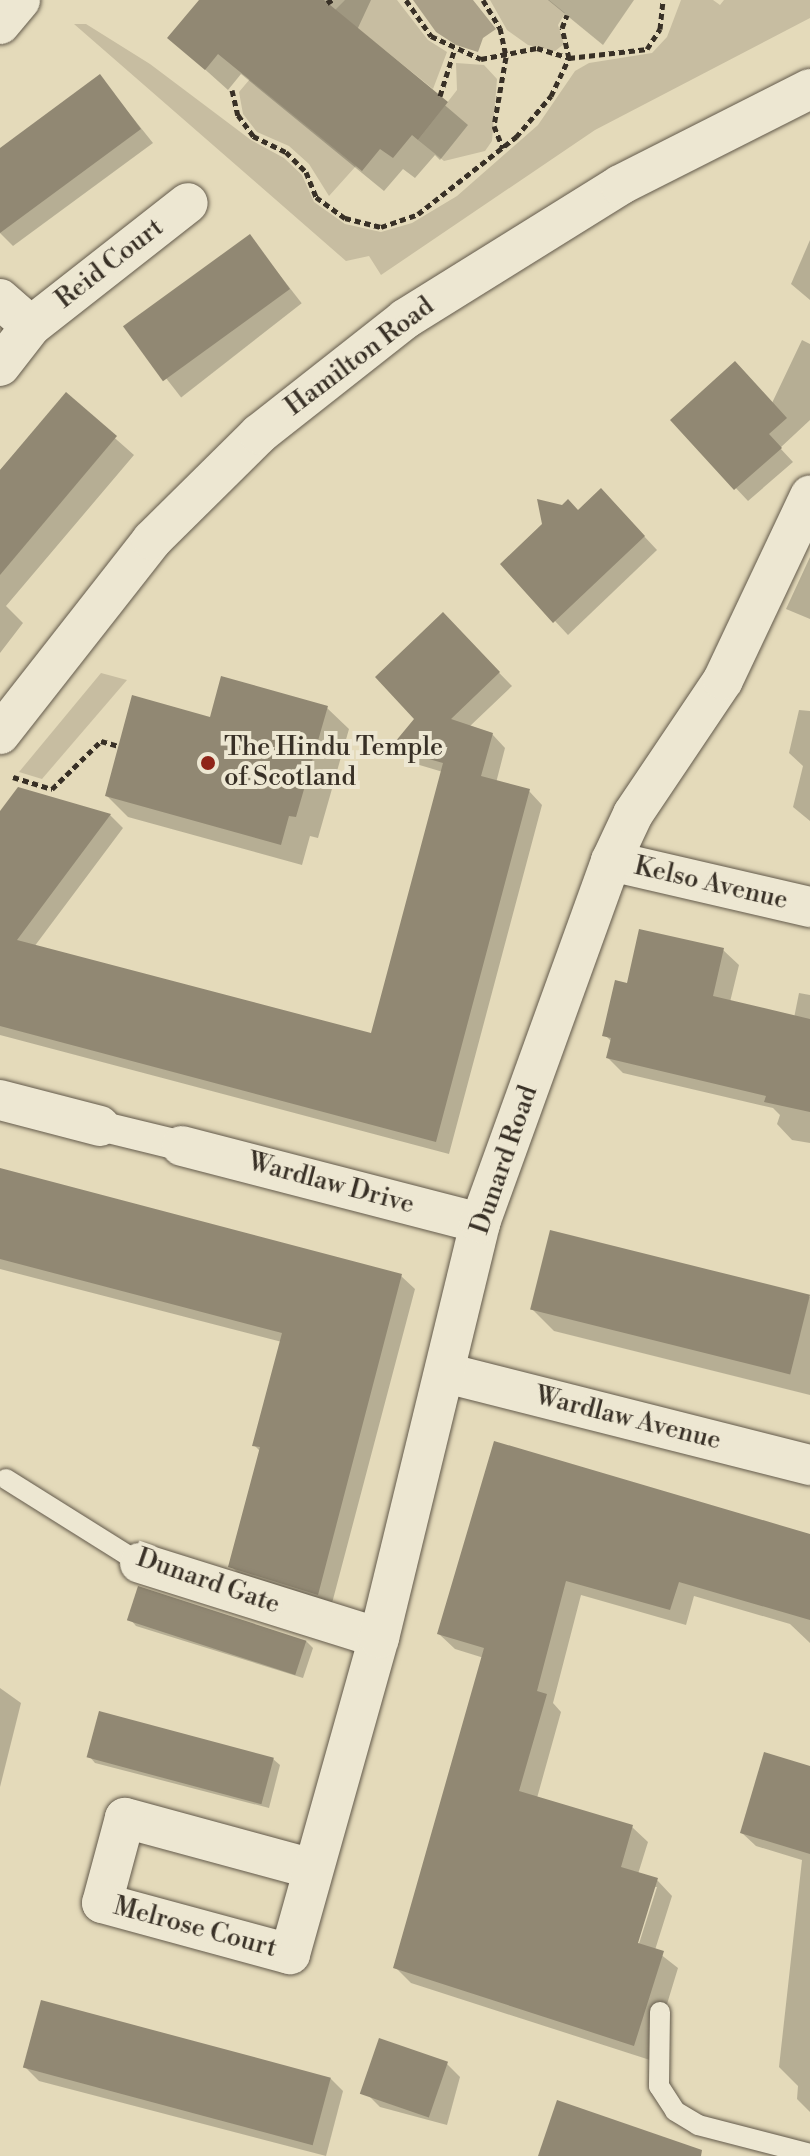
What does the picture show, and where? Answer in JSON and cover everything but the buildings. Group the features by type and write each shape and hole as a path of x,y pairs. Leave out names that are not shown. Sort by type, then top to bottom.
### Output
{"street":[{"path":"0,24 20,0"},
{"name":"Hamilton Road","path":"0,734 152,540 259,434 405,319 620,185 808,96"},
{"name":"Reid Court","path":"0,366 31,326 188,203"},
{"name":"Reid Court","path":"0,299 31,326"},
{"name":"Dunard Road","path":"313,1869 379,1638 446,1373 480,1223 611,861 633,814 723,680 810,496"},
{"name":"Kelso Avenue","path":"611,861 810,907"},
{"path":"0,1100 182,1146"},
{"name":"Wardlaw Drive","path":"182,1146 480,1223"},
{"name":"Wardlaw Avenue","path":"446,1373 810,1465"},
{"name":"Dunard Gate","path":"140,1563 379,1638"},
{"name":"Melrose Court","path":"125,1818 313,1869 290,1954 102,1903 125,1818"}],"lane":[{"name":"Dunard Gate","path":"6,1479 140,1563"},
{"path":"660,2012 659,2086 675,2111 698,2125 810,2154"}],"path":[{"path":"406,0 431,36 454,51 481,59 506,57 537,48 569,58 647,49 660,29 663,0"},
{"path":"483,0 500,28 506,57 494,126 503,148"},
{"path":"232,90 238,115 253,136 296,162 316,197 345,218 381,227 418,214 503,148 551,96 569,58 562,28 567,15"},
{"path":"440,96 454,51"},
{"path":"0,773 52,789 101,741 118,746"}],"shaded area":[{"path":"345,0 397,0 428,40 447,52 433,89 335,10"},
{"path":"413,0 473,0 496,29 483,38 478,52 456,45 436,32"},
{"path":"490,0 549,0 565,13 558,25 564,44 555,51 528,45 507,30"},
{"path":"681,0 713,0 720,5 724,0 810,0 810,18 595,130 381,275 369,256 346,261 74,24 86,24 150,64 251,140 284,158 302,175 314,202 345,224 381,232 412,223 457,196 538,125 575,71 589,63 652,53 667,37"},
{"path":"456,63 484,65 497,79 492,141 485,151 444,161 418,140 457,90"},
{"path":"250,79 356,166 329,196 309,164 289,146 257,132 243,114 239,92"},
{"path":"101,673 127,680 42,779 19,772"}],"place":[{"name":"The Hindu Temple of Scotland","path":"208,763"}]}
